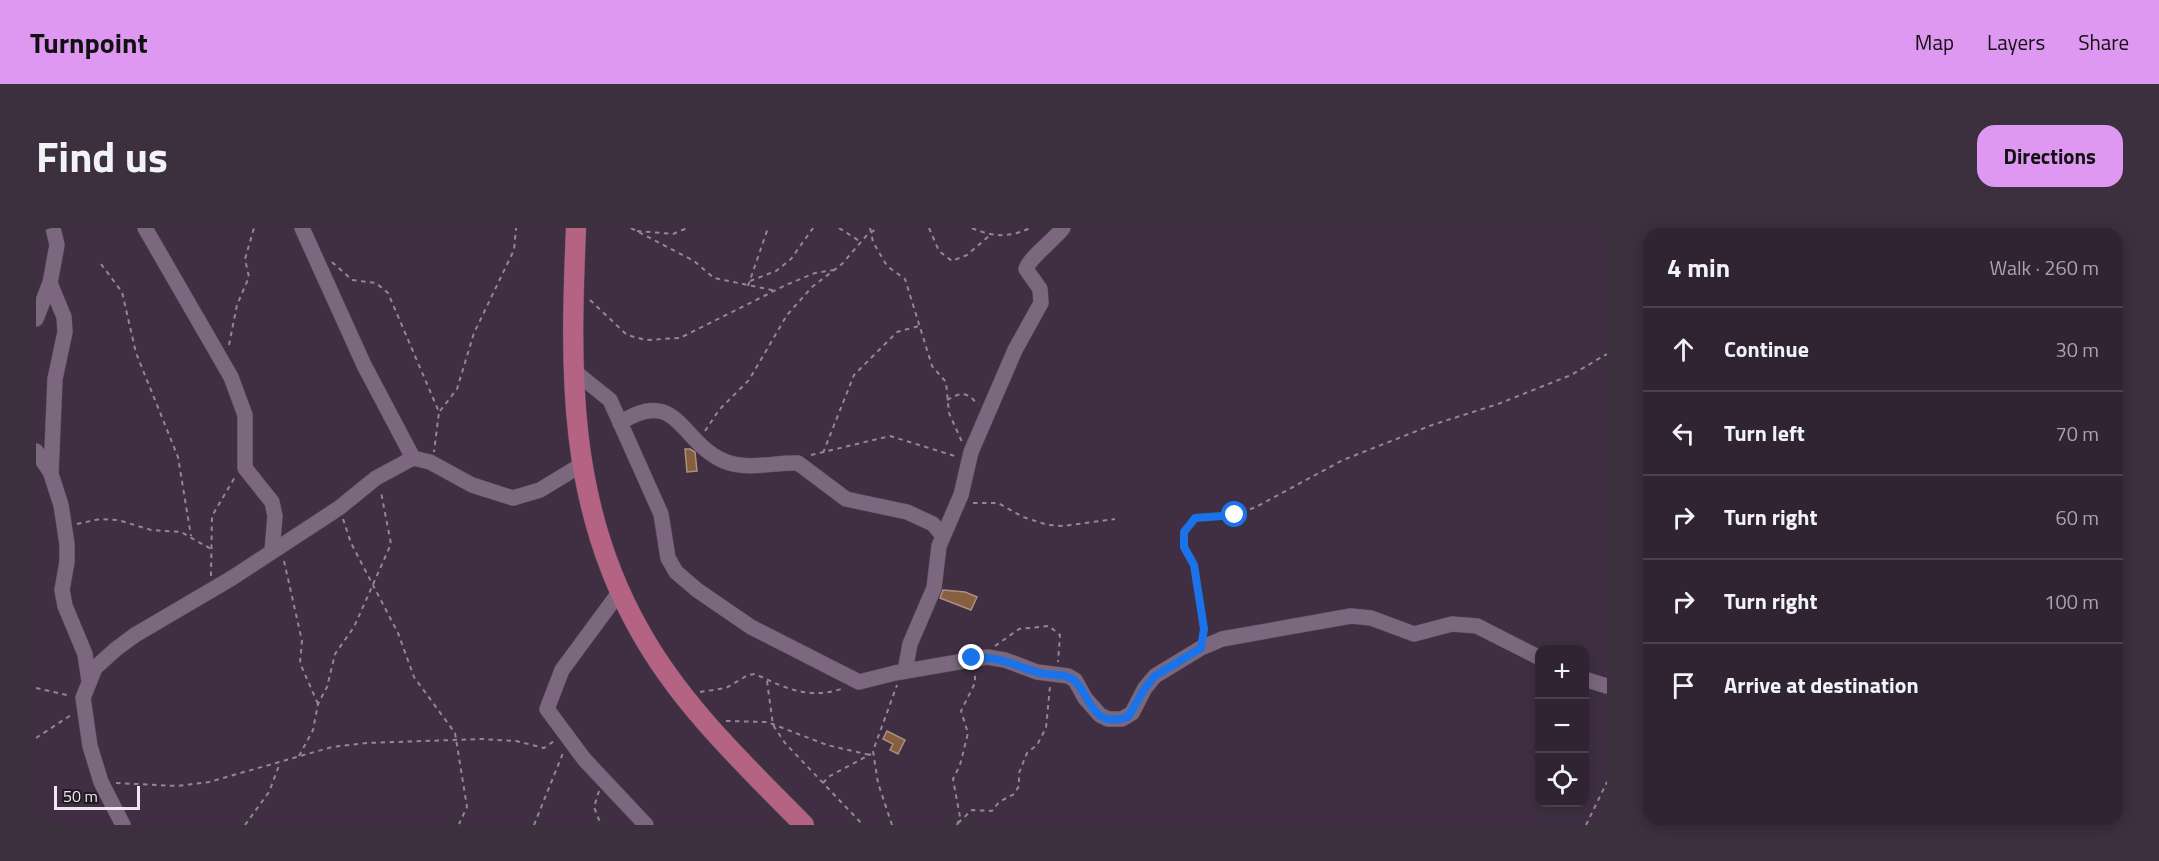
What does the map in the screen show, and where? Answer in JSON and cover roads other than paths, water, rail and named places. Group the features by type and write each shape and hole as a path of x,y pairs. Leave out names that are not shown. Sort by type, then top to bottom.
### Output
{"main road":[{"path":"576,228 574,371 581,465 605,556 640,631 682,692 705,721 804,825"}],"street":[{"path":"145,228 226,365 245,415 247,430 243,461 272,502 275,516 275,549"},
{"path":"302,228 364,365 413,458"},
{"path":"904,671 910,644 934,588 943,536 959,500 971,452 1015,350 1041,303 1040,289 1026,269 1028,264 1063,228"},
{"path":"36,319 51,283 57,257 56,230"},
{"path":"51,283 64,317 65,332 55,380 51,474 65,527 67,562 62,590 65,606 85,654 89,681"},
{"path":"574,371 604,392 620,423 661,514 668,558 676,572 697,590 751,627 860,682 904,671 977,658 1005,660 1075,680 1085,698 1100,715 1108,719 1122,719 1132,713 1145,688 1155,676 1201,648 1222,639 1351,616 1371,618 1414,634 1452,624 1476,626 1535,656"},
{"path":"620,423 636,412 655,410 667,412 715,456 741,465 756,467 798,463 846,499 907,512 933,524 943,536"},
{"path":"36,451 51,474"},
{"path":"123,825 101,782 90,746 83,702 95,668 116,649 339,508 376,478 413,458 430,462 472,485 513,498 540,490 581,465"},
{"path":"621,590 562,670 547,709 566,736 646,825"},
{"path":"1589,681 1607,686"}]}
